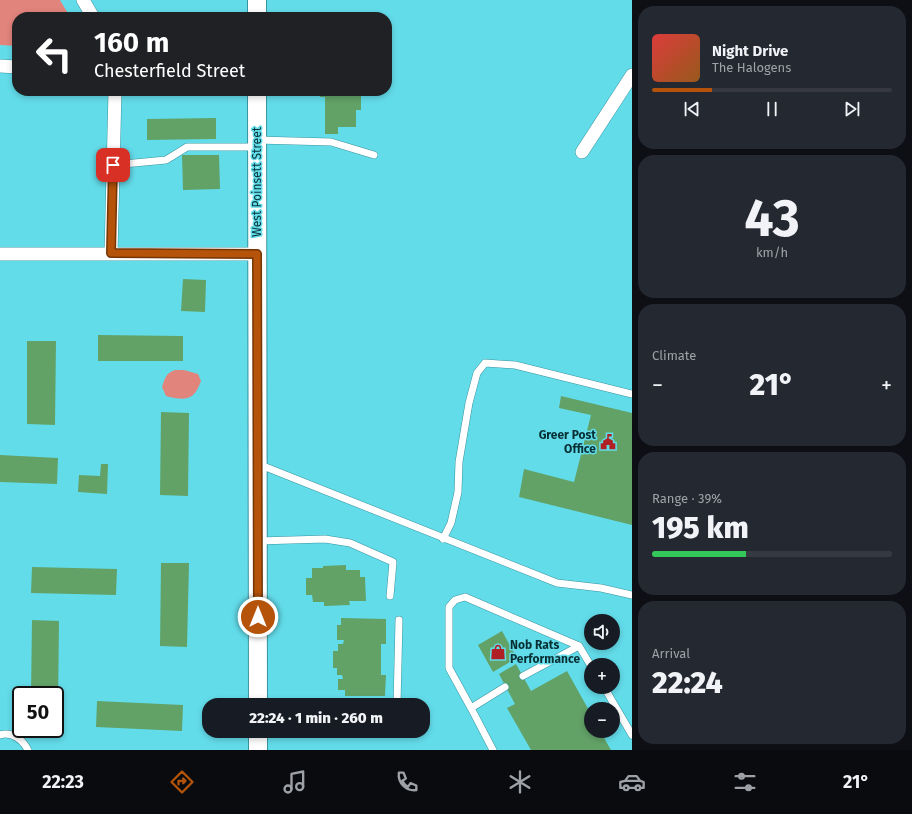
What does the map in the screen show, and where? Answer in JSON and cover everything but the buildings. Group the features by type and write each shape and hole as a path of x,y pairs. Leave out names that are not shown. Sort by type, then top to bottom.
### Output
{"main road":[{"path":"257,0 257,12"},
{"name":"West Poinsett Street","path":"257,96 258,698"},
{"path":"258,738 258,750"}],"street":[{"path":"83,0 91,12"},
{"path":"0,66 12,67"},
{"path":"582,152 632,75"},
{"path":"111,253 115,96"},
{"path":"0,254 257,254"}],"lane":[{"path":"113,165 166,160 186,147 257,144 331,142 374,155"},
{"path":"443,539 451,523 458,492 459,462 469,403 477,373 485,363 515,365 632,394"},
{"path":"258,464 557,584 601,588 632,595"},
{"path":"258,541 325,539 350,543 393,562 390,596"},
{"path":"494,750 450,668 449,607 455,600 465,597 579,646 586,658"},
{"path":"397,698 399,620"},
{"path":"523,676 579,646"},
{"path":"471,708 506,687"},
{"path":"608,694 632,735"},
{"path":"0,735 12,735 23,741 28,750"}],"shaded area":[{"path":"0,0 60,0 67,12 12,12 12,46 0,45"},
{"path":"175,370 184,370 198,374 201,381 192,396 184,399 178,399 166,396 162,387 164,381 168,374"}],"place":[{"name":"Greer Post Office","path":"608,442"},
{"name":"Nob Rats Performance","path":"498,652"}],"route":[{"path":"113,165 111,253 257,254 258,617"}]}
